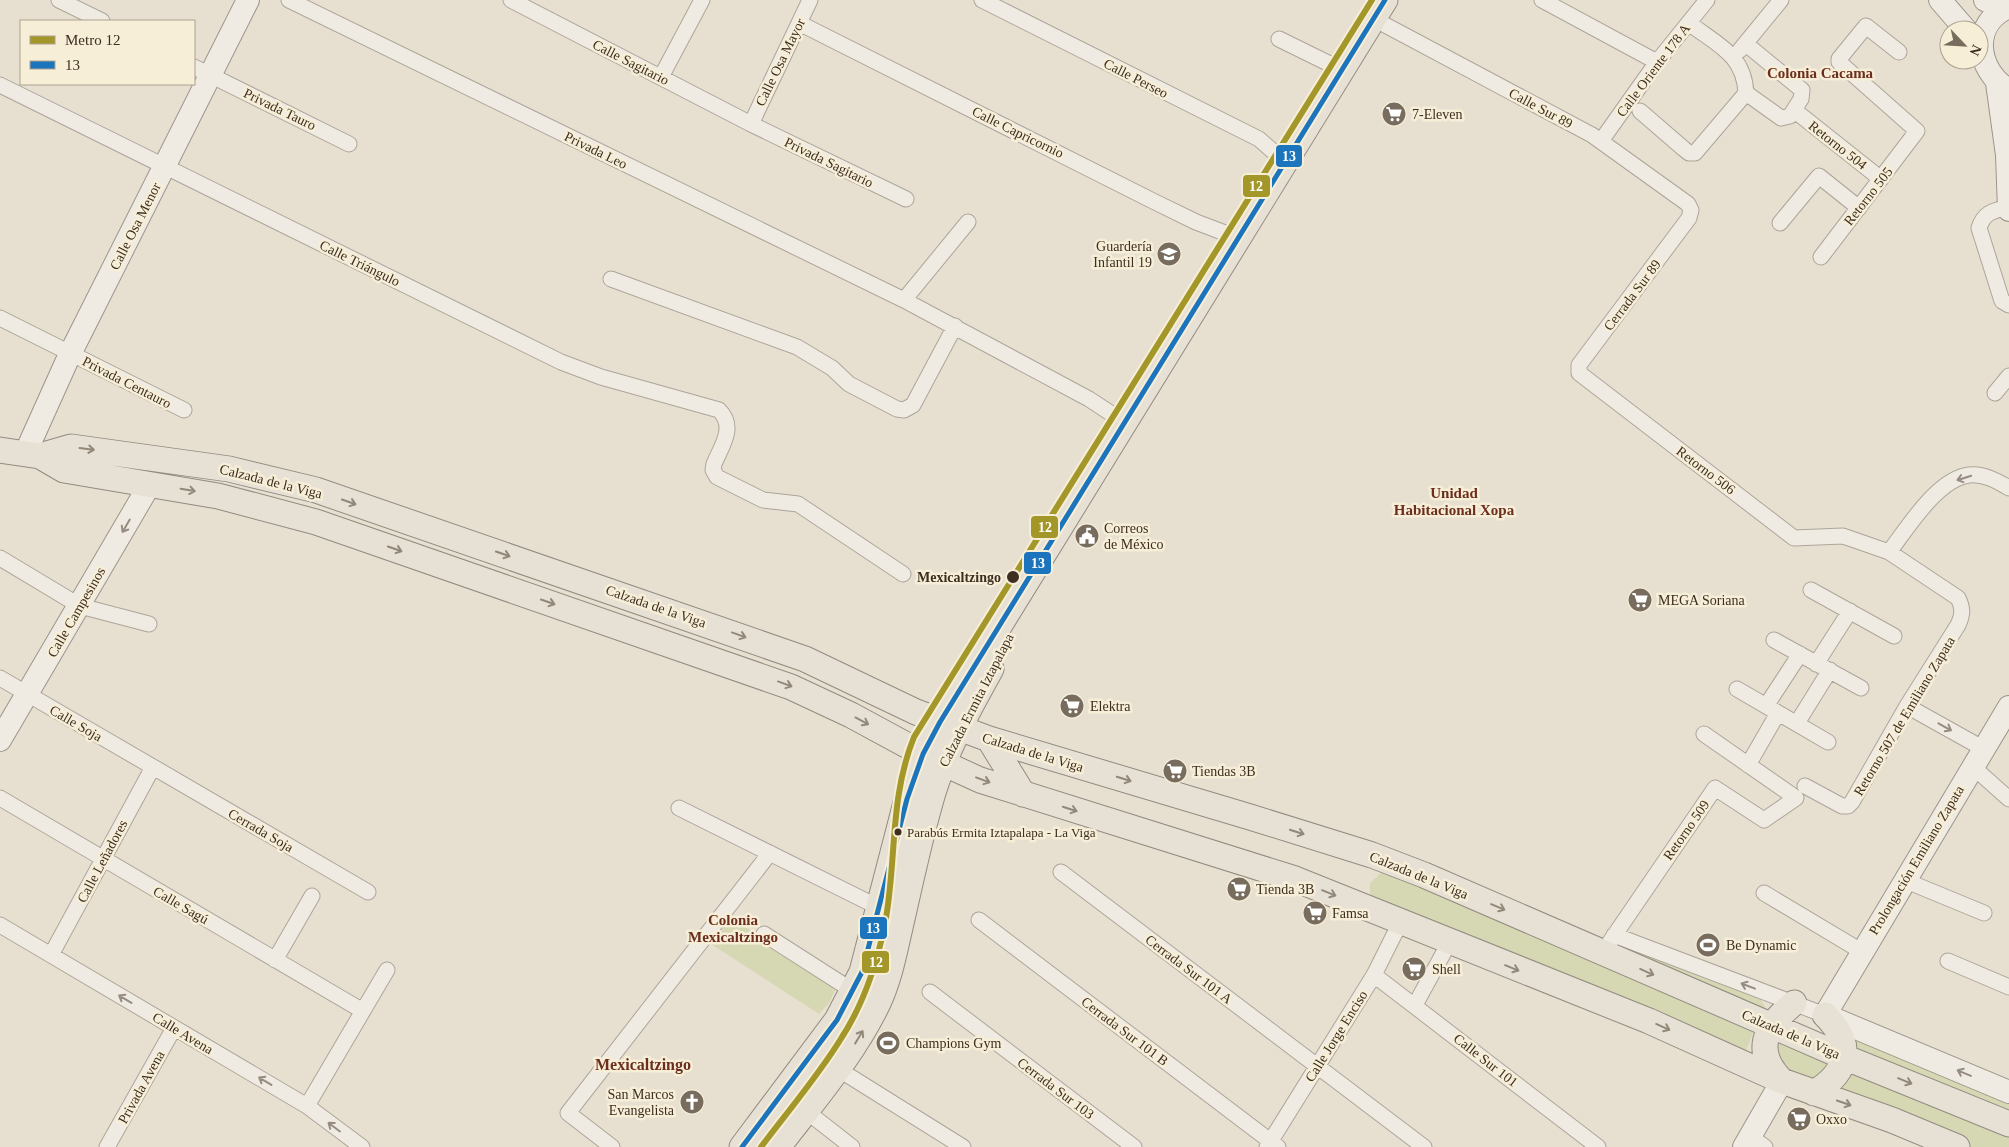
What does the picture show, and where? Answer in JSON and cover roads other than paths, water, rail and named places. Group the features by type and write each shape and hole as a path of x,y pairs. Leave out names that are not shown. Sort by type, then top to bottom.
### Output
{"main road":[{"name":"Calzada Ermita Iztapalapa","path":"742,1147 837,1020 853,991 862,972 878,908 933,759 1012,604 1380,9"},
{"name":"Calzada de la Viga","path":"32,455 71,447 175,460 274,479 316,490 705,622 805,659 866,689 949,725 989,739 1250,817 1372,856 1609,944 1771,1025 1844,1057 2009,1124"},
{"name":"Calzada de la Viga","path":"0,450 32,455 64,470 237,500 316,522 791,686 852,715 933,759 1024,794 1295,879 1449,943 1649,1021 1782,1081 1892,1120 1957,1147"},
{"path":"694,652 705,622"},
{"path":"989,739 1024,794"},
{"name":"Calzada Ermita Iztapalapa","path":"778,1147 838,1069 859,1038 880,1000 892,962 918,801"},
{"path":"1782,1081 1771,1070 1764,1049 1771,1025 1776,1018 1794,1003"},
{"path":"1814,1093 1840,1070 1844,1057 1843,1038 1838,1028 1825,1015"}],"street":[{"path":"59,0 100,20"},
{"name":"Calle Osa Menor","path":"32,455 38,422 70,354 165,166 202,71 248,0"},
{"name":"Privada Leo","path":"289,0 904,300 1089,399 1124,422"},
{"name":"Calle Sagitario","path":"511,0 751,124"},
{"path":"661,77 702,0"},
{"name":"Calle Osa Mayor","path":"751,124 810,0"},
{"name":"Calle Perseo","path":"982,0 1259,139 1285,162"},
{"path":"1542,0 1657,62"},
{"name":"Calle Oriente 178 A","path":"1601,141 1657,62 1707,0"},
{"path":"1735,57 1781,0"},
{"path":"1940,0 1957,20"},
{"path":"1984,0 2009,3"},
{"path":"1989,24 1995,16 2009,7"},
{"name":"Calle Sur 89","path":"1380,9 1601,141 1688,204 1691,210 1689,218"},
{"name":"Calle Capricornio","path":"799,23 1155,202 1196,222 1238,238"},
{"path":"1640,110 1689,153 1695,153 1746,93 1745,78 1735,57 1689,23"},
{"name":"Retorno 505","path":"1821,257 1917,131 1915,127 1839,62 1838,59 1866,26 1899,52"},
{"path":"1279,40 1342,70"},
{"path":"1746,44 1802,90 1802,99 1790,116 1781,118 1746,93"},
{"path":"1987,70 2003,87 2009,208 1987,213 1979,228 2002,301 2009,305"},
{"name":"Privada Tauro","path":"202,71 350,144"},
{"name":"Calle Triángulo","path":"0,85 561,362 601,376 719,410 727,418 729,426 714,464 713,470 717,477 763,500 798,504 903,574"},
{"name":"Retorno 504","path":"1794,110 1881,179"},
{"name":"Privada Sagitario","path":"751,124 906,199"},
{"path":"1780,223 1817,177 1821,177 1859,208"},
{"name":"Cerrada Sur 89","path":"1579,373 1579,365 1689,218"},
{"path":"904,300 968,222"},
{"path":"611,279 797,347 832,368 849,384 897,409 904,410 913,405 955,326"},
{"name":"Privada Centauro","path":"0,318 184,410"},
{"name":"Retorno 506","path":"1579,373 1794,538 1843,536 1889,552"},
{"path":"1995,393 2009,376"},
{"path":"1889,552 1935,494 1950,483 1968,475 1986,477 2009,488"},
{"name":"Calle Campesinos","path":"0,740 150,484"},
{"name":"Retorno 507 de Emiliano Zapata","path":"1801,792 1842,806 1848,806 1907,706 1958,625 1962,607 1958,598 1889,552"},
{"path":"0,558 80,606 149,624"},
{"path":"1811,590 1894,636"},
{"path":"1816,664 1850,612"},
{"path":"1774,640 1861,688"},
{"path":"1748,765 1772,709 1800,654"},
{"path":"1797,723 1830,670"},
{"name":"Calle Soja","path":"0,678 153,767"},
{"path":"1737,689 1828,742"},
{"path":"1907,706 1978,758 2009,799"},
{"name":"Prolongación Emiliano Zapata","path":"1825,1015 1861,951 2009,707"},
{"path":"1704,734 1748,765 1801,792"},
{"name":"Calle Leñadores","path":"51,955 153,767"},
{"name":"Cerrada Soja","path":"153,767 368,892"},
{"name":"Retorno 509","path":"1609,944 1715,788 1764,820 1801,792"},
{"name":"Calle Sagú","path":"0,798 363,1011"},
{"path":"679,808 878,908"},
{"path":"612,1147 568,1114 770,853"},
{"name":"Cerrada Sur 101 A","path":"1061,872 1424,1147"},
{"path":"1904,880 1984,913"},
{"path":"1764,893 1861,951"},
{"path":"275,960 312,896"},
{"name":"Cerrada Sur 101 B","path":"980,920 1272,1145"},
{"name":"Calle Jorge Enciso","path":"1272,1145 1374,975 1400,923"},
{"name":"Calle Avena","path":"0,925 307,1106 362,1147"},
{"path":"764,934 853,991"},
{"path":"1415,1005 1449,943"},
{"name":"Calzada de la Viga","path":"1609,944 1794,1003 2009,1092"},
{"path":"1948,961 2009,987"},
{"path":"307,1106 387,970"},
{"name":"Calle Sur 101","path":"1374,975 1598,1147"},
{"name":"Cerrada Sur 103","path":"930,992 1134,1147"},
{"name":"Privada Avena","path":"107,1147 174,1028"},
{"path":"838,1069 963,1147"},
{"path":"1753,1143 1782,1081"},
{"path":"806,1111 849,1146"}],"metro line":[{"name":"12","path":"761,1147 833,1051 850,1024 869,982 885,924 889,900 897,807 906,760 914,737 1372,0"}],"place":[{"name":"7-Eleven","path":"1394,114"},
{"name":"Guardería Infantil 19","path":"1169,254"},
{"name":"Correos de México","path":"1087,536"},
{"name":"Mexicaltzingo","path":"1013,577"},
{"name":"MEGA Soriana","path":"1640,600"},
{"name":"Elektra","path":"1072,706"},
{"name":"Tiendas 3B","path":"1175,771"},
{"name":"Parabús Ermita Iztapalapa - La Viga","path":"898,832"},
{"name":"Tienda 3B","path":"1239,889"},
{"name":"Famsa","path":"1315,913"},
{"name":"Be Dynamic","path":"1708,945"},
{"name":"Shell","path":"1414,969"},
{"name":"Champions Gym","path":"888,1043"},
{"name":"San Marcos Evangelista","path":"692,1102"},
{"name":"Oxxo","path":"1799,1119"}],"district":[{"name":"Colonia Cacama","path":"1820,73"},
{"name":"Unidad Habitacional Xopa","path":"1454,502"},
{"name":"Colonia Mexicaltzingo","path":"733,928"},
{"name":"Mexicaltzingo","path":"643,1064"}]}
